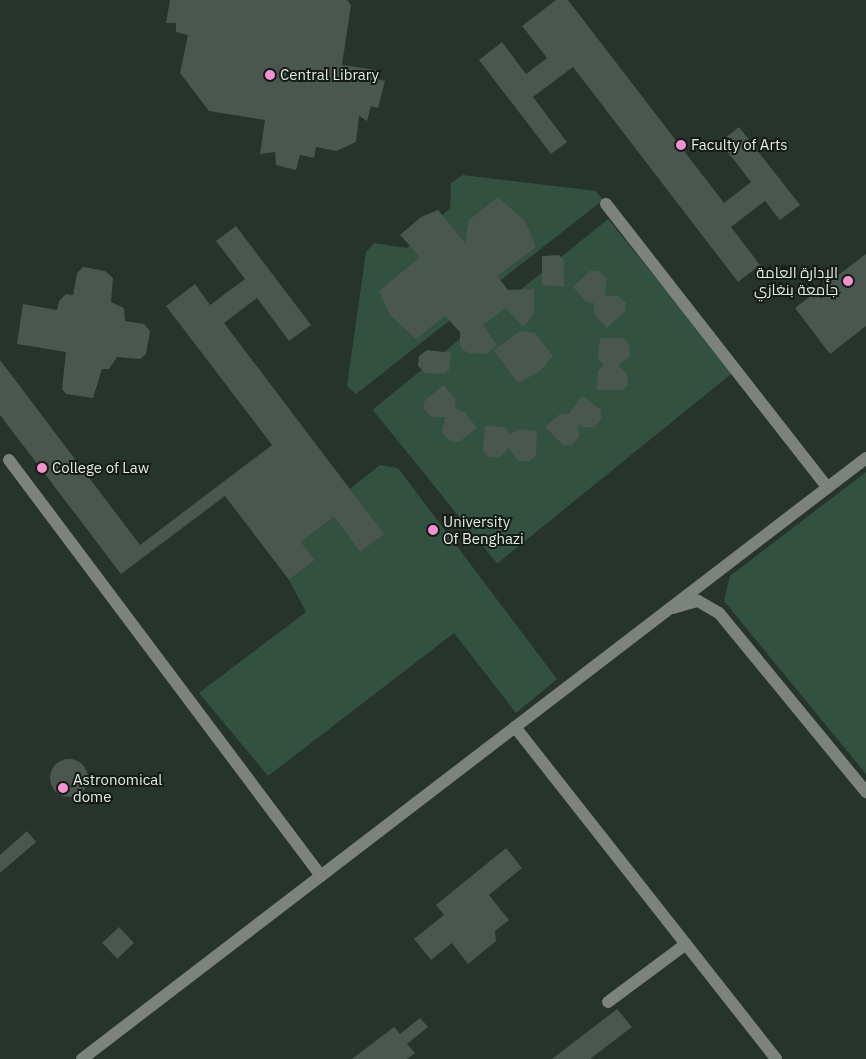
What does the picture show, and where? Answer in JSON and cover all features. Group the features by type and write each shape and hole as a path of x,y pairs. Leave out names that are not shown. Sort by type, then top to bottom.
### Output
{"lane":[{"path":"606,204 827,487"},
{"path":"82,1059 866,458"},
{"path":"9,460 321,876"},
{"path":"662,613 698,601 719,613 866,792"},
{"path":"515,727 776,1059"},
{"path":"608,1002 686,944"}],"green space":[{"path":"463,175 596,191 603,200 356,394 347,386 366,252 374,243 407,248 450,208 451,183"},
{"path":"608,219 733,373 497,564 373,410"},
{"path":"380,465 398,468 557,679 516,713 454,633 268,776 199,693 306,612 289,580 315,560 301,542 334,517 360,552 383,534 350,489"},
{"path":"866,472 866,774 724,601 730,576"}],"building":[{"path":"170,0 347,0 351,5 342,65 376,70 378,79 385,81 378,108 371,106 367,121 359,116 356,142 336,151 316,147 314,158 300,155 296,170 276,165 275,152 260,154 265,120 209,111 180,73 188,35 176,32 176,23 166,23"},
{"path":"556,0 568,0 724,203 751,182 720,142 739,127 800,205 780,220 765,201 731,227 760,265 738,282 573,67 533,97 567,142 551,154 479,60 502,42 526,74 547,58 522,26"},
{"path":"498,197 525,221 536,247 497,276 508,290 534,289 534,314 523,327 506,308 483,325 497,345 486,354 467,353 460,346 460,332 445,316 416,339 390,315 379,291 420,257 400,235 421,217 438,210 465,243 469,220"},
{"path":"236,226 311,325 289,341 257,298 224,323 384,534 360,552 334,517 301,542 315,560 289,580 225,496 121,574 0,415 0,360 140,545 272,445 166,306 195,284 210,305 245,279 216,241"},
{"name":"الإدارة العامة جامعة بنغازي","path":"866,254 866,326 830,354 795,308"},
{"path":"559,255 564,261 564,287 542,285 542,256"},
{"path":"83,267 105,271 113,278 111,302 124,308 125,321 144,324 150,331 146,354 140,359 117,357 109,369 102,369 93,398 66,394 62,389 66,352 17,344 23,304 57,310 59,301 66,294 73,295 77,273"},
{"path":"590,271 599,271 607,279 605,296 618,296 626,303 625,311 607,328 594,314 594,303 586,302 573,287"},
{"path":"520,331 535,333 553,356 540,371 518,383 494,350"},
{"path":"600,338 623,338 629,344 630,356 618,365 627,374 628,385 622,390 597,390 598,371 604,365 598,358"},
{"path":"427,350 451,353 449,370 444,374 425,373 418,366 419,356"},
{"path":"444,385 456,400 455,409 465,412 477,428 459,442 450,441 442,433 445,417 431,417 423,408 425,400"},
{"path":"582,396 601,410 601,419 594,428 578,426 579,437 571,446 563,445 545,427 560,414 569,414"},
{"path":"485,426 504,427 510,434 518,429 537,431 536,455 530,461 518,461 509,448 500,457 488,457 483,451"},
{"path":"69,759 82,765 88,778 82,791 69,797 56,791 50,778 56,765"},
{"path":"27,831 36,842 0,873 0,855"},
{"path":"506,848 522,868 489,895 509,920 495,931 496,941 468,964 452,943 431,960 414,939 444,915 436,905"},
{"path":"119,927 134,943 117,959 102,943"},
{"path":"617,1009 632,1027 590,1059 552,1059"},
{"path":"420,1018 428,1027 407,1044 415,1053 407,1059 352,1059 394,1027 400,1034"}],"place":[{"name":"Central Library","path":"270,75"},
{"name":"Faculty of Arts","path":"681,145"},
{"name":"الإدارة العامة جامعة بنغازي","path":"848,281"},
{"name":"College of Law","path":"42,468"},
{"name":"University Of Benghazi","path":"433,530"},
{"name":"Astronomical dome","path":"63,788"}]}
